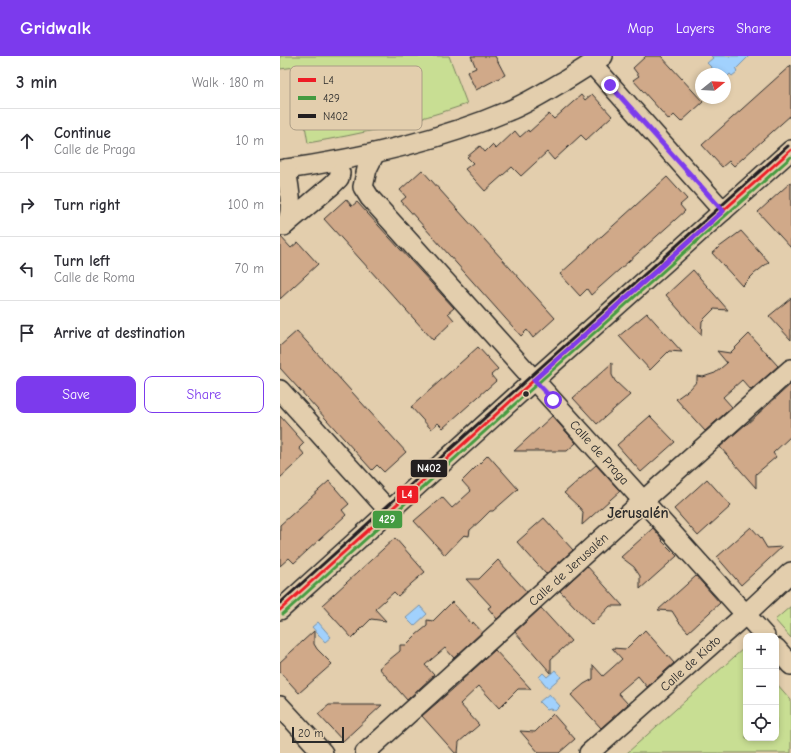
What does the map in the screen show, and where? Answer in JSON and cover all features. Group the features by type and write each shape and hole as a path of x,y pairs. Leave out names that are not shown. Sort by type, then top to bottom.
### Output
{"street":[{"path":"283,226 290,212 290,196 283,170 334,168 375,153 450,133 510,110 542,94 597,60 723,211"},
{"path":"280,610 791,150"},
{"path":"334,168 363,186 367,169 375,153"},
{"path":"283,226 339,178 334,168"},
{"name":"Calle de Praga","path":"363,186 370,198 762,633"},
{"name":"Calle de Jerusalén","path":"365,753 791,369"},
{"path":"280,390 389,511"},
{"name":"Calle de Kioto","path":"589,753 746,614 791,572"},
{"path":"779,651 791,665"},
{"path":"280,706 323,753"}],"green space":[{"path":"280,56 449,56 467,104 422,118 422,66 290,66 290,68 280,69"},
{"path":"306,130 375,130 348,136 308,143"},
{"path":"791,606 791,638 775,620"},
{"path":"743,649 743,741 779,741 779,686 791,700 791,753 627,753"}],"water":[{"path":"711,56 749,56 736,69 737,72 732,76 731,68 712,68 707,63 713,58"},
{"path":"420,606 427,614 414,626 406,618"},
{"path":"318,622 331,637 325,642 312,627"},
{"path":"555,670 561,677 548,688 539,677 543,673 547,677"},
{"path":"549,694 560,706 555,711 550,709 547,710 539,702"}],"building":[{"path":"471,56 495,56 505,75 476,90 467,72 476,68"},
{"path":"646,56 661,56 695,93 695,104 701,104 681,122 674,115 669,120 633,80 639,76 633,68"},
{"path":"791,65 791,115 734,166 729,161 722,167 702,145"},
{"path":"592,94 612,116 586,140 581,135 554,160 547,152 521,176 512,167 485,191 465,169 473,163 467,157 480,146 485,152 492,145 496,149 515,131 520,137 528,130 529,132 549,114 554,119 581,95 585,100"},
{"path":"422,170 555,318 533,338 527,330 521,336 401,201 406,197 400,190"},
{"path":"667,177 687,199 680,205 685,211 591,295 587,289 580,296 560,274"},
{"path":"791,182 791,248 758,212"},
{"path":"346,199 352,206 357,202 454,308 448,313 454,320 433,340 324,219"},
{"path":"741,231 769,262 742,286 712,253"},
{"path":"280,236 291,248 298,242 318,264 280,299"},
{"path":"693,270 728,310 714,309 702,321 701,335 666,295"},
{"path":"791,298 791,340 769,316"},
{"path":"647,313 682,352 669,351 650,370 619,336"},
{"path":"297,331 406,452 384,472 377,465 372,470 280,368 280,346"},
{"path":"749,334 778,366 751,390 742,380 723,397 732,407 705,431 676,399 690,389 697,381 697,376 703,377 715,373 727,363 717,351 730,353"},
{"path":"478,347 498,369 491,375 496,381 443,428 438,423 431,429 411,407"},
{"path":"612,363 612,375 615,381 630,395 597,424 573,398"},
{"path":"791,384 791,436 773,453 776,457 756,474 756,488 720,447"},
{"path":"280,416 304,443 299,448 305,455 280,478"},
{"path":"552,416 576,443 567,451 514,451"},
{"path":"650,416 675,442 641,472 617,445"},
{"path":"488,455 518,489 493,511 490,511 470,530 469,536 464,535 445,555 414,521 442,497 452,508 471,491 462,481"},
{"path":"596,465 620,491 582,525 583,512 564,493"},
{"path":"707,479 731,506 698,536 674,509"},
{"path":"329,481 349,504 342,510 346,515 294,563 289,558 280,566 280,525"},
{"path":"544,518 573,550 546,574 517,542"},
{"path":"751,527 761,538 767,548 782,547 741,585 717,557"},
{"path":"653,528 663,540 662,541 677,556 640,589 640,576 634,567 621,557"},
{"path":"395,538 425,572 398,596 394,592 375,609 386,621 371,619 352,638 322,605"},
{"path":"498,560 527,592 497,619 488,608 491,606 466,579 479,579"},
{"path":"587,566 623,606 610,606 592,625 560,591"},
{"path":"696,576 720,603 688,632 672,611 658,610"},
{"path":"452,602 472,624 473,622 482,632 454,658 445,648 425,665 434,675 407,700 379,668 400,651 400,645 406,645 427,626 427,620 433,621"},
{"path":"541,608 571,641 551,659 551,673 515,632"},
{"path":"645,630 674,663 647,687 638,676 618,693 628,704 601,728 571,695 584,684 593,679 593,665 603,676 622,659 612,648 626,649"},
{"path":"314,631 314,644 332,664 299,693 280,672 280,662"},
{"path":"495,650 531,689 518,689 499,708 479,686 460,704 479,725 459,742 458,753 455,753 422,716"},
{"path":"329,705 382,705 343,741 318,714"},
{"path":"553,714 575,739 559,753 539,753 520,731 535,732"}],"transit line":[{"name":"N402","path":"280,603 788,146"},
{"name":"L4","path":"280,610 791,150"},
{"name":"429","path":"283,614 791,157"}],"district":[{"name":"Jerusalén","path":"638,513"}],"route":[{"path":"553,400 534,380 723,211 610,85"}]}
